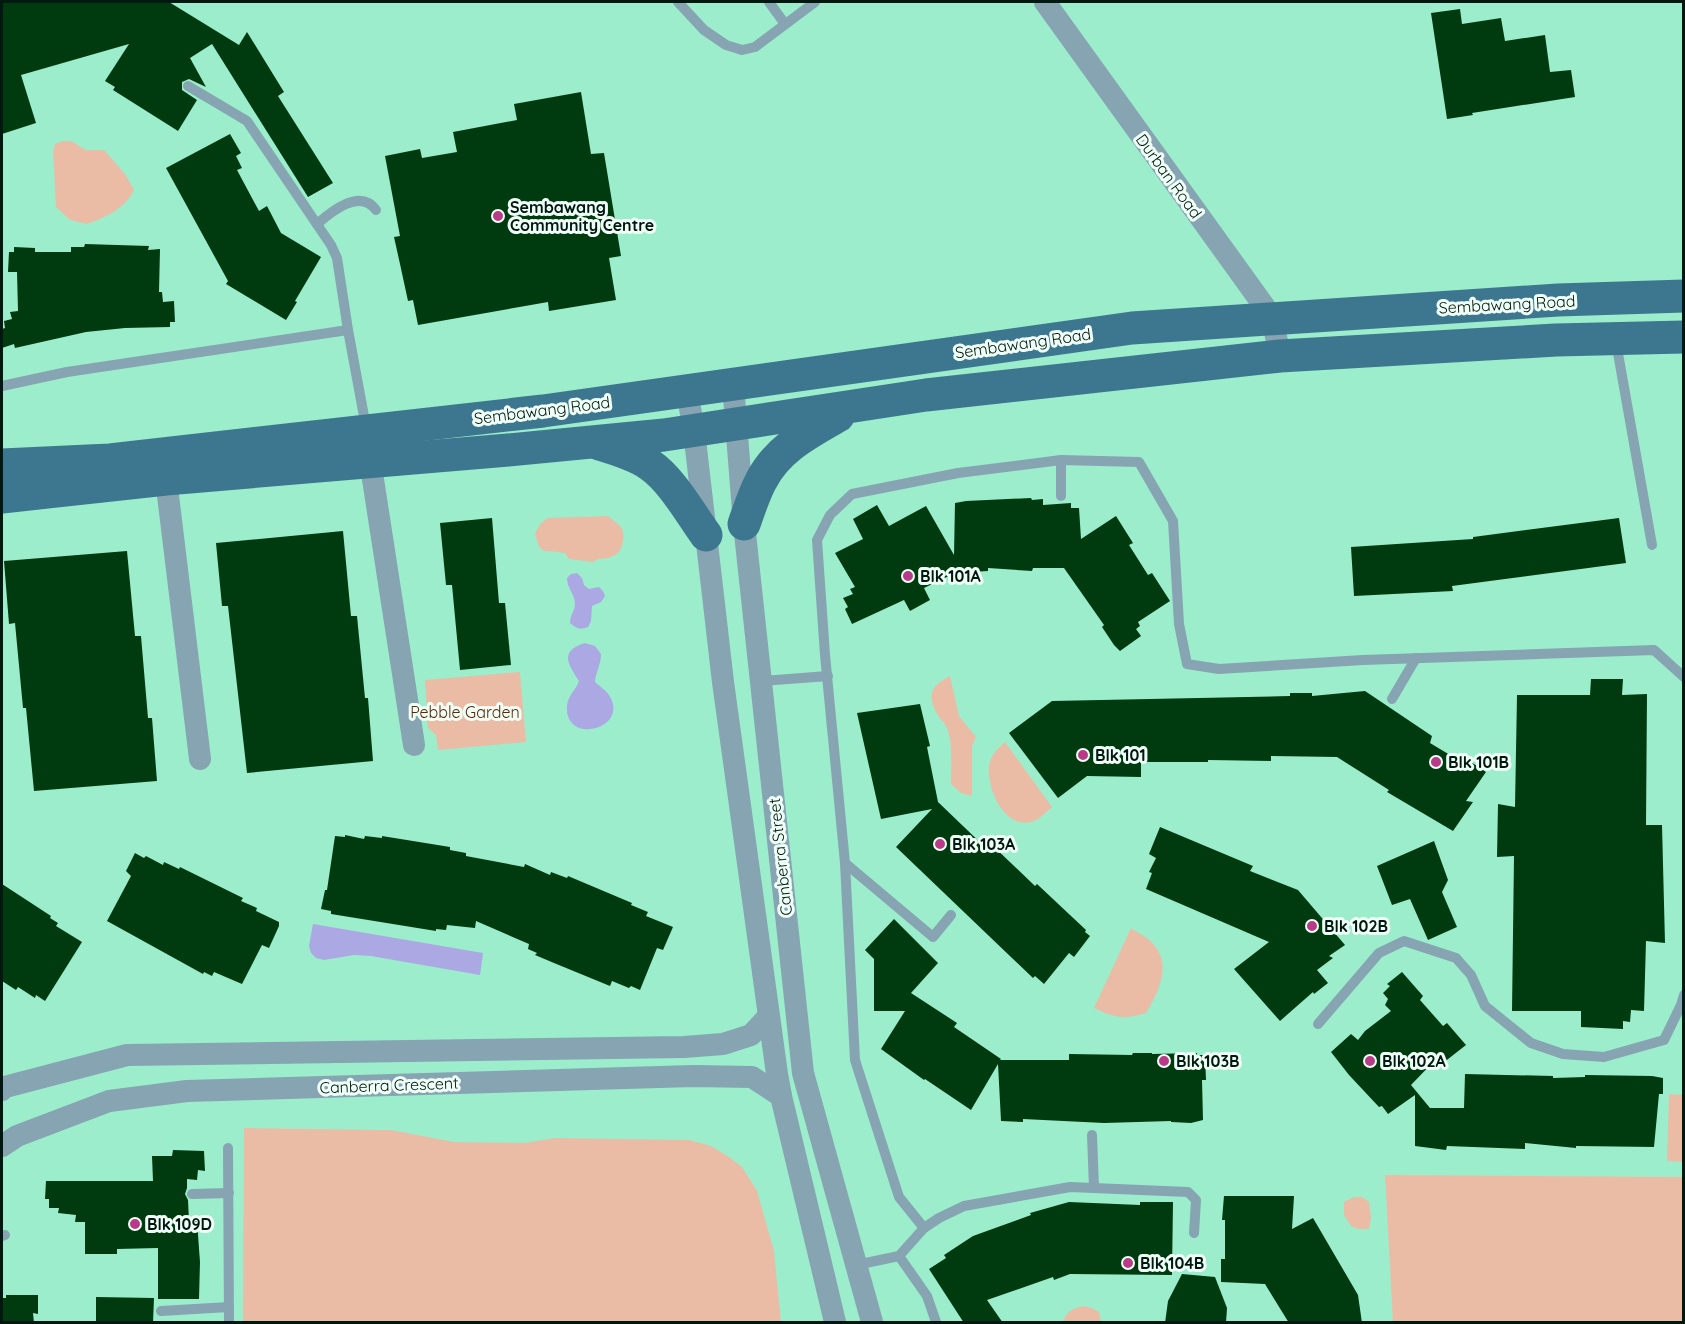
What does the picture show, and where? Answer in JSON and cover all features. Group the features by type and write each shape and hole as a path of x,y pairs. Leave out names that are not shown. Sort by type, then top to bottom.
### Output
{"main road":[{"name":"Sembawang Road","path":"2,497 166,479 368,446 543,411 1132,328 1558,300 1683,296"},
{"name":"Sembawang Road","path":"2,465 368,446 592,442 694,432 926,395 1280,356 1616,338 1683,337"},
{"path":"744,524 761,480 778,456 795,441 855,406"},
{"path":"592,442 619,450 650,465 667,482 706,535"}],"street":[{"name":"Durban Road","path":"1046,2 1272,317 1280,356"},
{"name":"Canberra Street","path":"733,384 744,524 803,1073 872,1323"},
{"name":"Canberra Street","path":"687,391 694,432 725,694 777,1074 835,1323"},
{"path":"368,446 409,700 414,745"},
{"path":"166,479 200,759"},
{"name":"Canberra Crescent","path":"2,1090 127,1055 684,1047 723,1044 751,1035 768,1017"},
{"path":"777,1074 803,1073"},
{"name":"Canberra Crescent","path":"2,1146 17,1136 109,1101 187,1091 693,1076 752,1077 781,1096"}],"lane":[{"path":"678,2 704,30 726,45 742,50 755,47 815,2"},
{"path":"769,2 785,24"},
{"path":"188,86 247,121 338,258 368,446"},
{"path":"317,224 333,210 357,200 372,204 376,210"},
{"path":"2,386 67,372 348,330"},
{"path":"1616,338 1652,545"},
{"path":"1061,460 1061,496"},
{"path":"924,1228 899,1197 855,1060 845,863 817,540 830,514 852,494 958,473 1061,460 1138,462 1173,521 1179,624 1187,664 1219,669 1416,658 1654,650 1683,677"},
{"path":"1392,699 1416,658"},
{"path":"761,681 828,676"},
{"path":"845,863 933,937 951,915"},
{"path":"1318,1024 1379,953 1404,941 1456,958 1470,975 1485,1006 1532,1042 1563,1054 1604,1057 1664,1040 1681,1005 1683,995"},
{"path":"1092,1135 1094,1188"},
{"path":"228,1148 229,1323"},
{"path":"856,1265 898,1256 924,1228 964,1206 1070,1187 1188,1192 1196,1200 1194,1233"},
{"path":"192,1194 229,1193"},
{"path":"898,1256 927,1296 936,1323"},
{"path":"161,1311 229,1307"}],"green space":[{"path":"71,141 86,150 104,150 125,174 134,190 126,202 108,215 87,224 70,220 56,207 53,151 55,144"},
{"path":"608,516 621,527 624,537 618,553 611,557 593,562 569,559 565,553 544,551 537,541 535,533 541,523 548,518"},
{"name":"Pebble Garden","path":"520,672 526,742 438,750 436,735 428,728 425,680"},
{"path":"950,676 959,716 976,737 972,746 972,796 961,793 951,784 949,734 932,703 934,688"},
{"path":"1005,742 1052,807 1034,821 1023,823 1014,820 1006,814 994,795 989,765 997,749"},
{"path":"1131,928 1154,945 1159,953 1163,970 1159,988 1146,1013 1120,1017 1094,1008"},
{"path":"1669,1094 1683,1095 1683,1162 1667,1161"},
{"path":"244,1128 391,1130 454,1142 524,1143 555,1138 689,1140 711,1146 742,1167 757,1191 774,1251 781,1322 243,1322"},
{"path":"1385,1175 1683,1177 1683,1322 1393,1322"},
{"path":"1354,1197 1362,1197 1369,1202 1371,1218 1369,1229 1358,1229 1351,1226 1344,1215 1344,1202"},
{"path":"1084,1306 1099,1312 1101,1322 1063,1322 1070,1311"}],"shaded area":[{"path":"577,573 584,585 589,589 599,587 605,596 601,602 592,606 591,621 588,627 583,628 577,628 570,623 575,603 567,578"},
{"path":"585,643 595,646 601,654 595,682 608,693 613,707 611,717 605,724 585,729 575,726 569,718 567,706 579,681 569,664 569,654 577,646"},
{"path":"313,924 483,953 480,975 371,956 354,955 324,960 316,958 309,946"}],"building":[{"path":"2,2 169,2 239,45 247,32 284,92 278,96 333,183 308,197 212,44 190,58 206,87 189,79 182,82 182,90 197,100 178,131 113,90 115,87 105,81 129,44 21,75 36,123 2,134"},
{"path":"1460,9 1462,24 1501,18 1505,41 1545,35 1550,72 1571,70 1575,97 1447,119 1431,13"},
{"path":"581,92 591,154 604,153 621,256 609,258 616,300 549,311 548,302 418,325 413,300 408,301 394,237 400,236 385,156 420,149 422,158 457,152 453,132 517,120 514,104"},
{"path":"230,134 241,153 236,156 242,168 237,170 259,211 267,206 281,233 321,257 286,320 226,284 228,281 166,168"},
{"path":"85,244 149,246 148,250 160,249 159,292 162,292 163,302 174,301 175,322 170,322 170,327 86,332 15,348 14,344 2,348 4,321 12,319 10,312 18,311 17,272 8,272 9,252 14,252 14,247 35,248 35,252 71,252 71,247 84,247"},
{"name":"Blk 101A","path":"1031,498 1032,500 1043,499 1043,505 1071,503 1071,508 1079,508 1081,539 1116,516 1133,543 1129,545 1148,575 1152,573 1170,601 1138,622 1140,626 1136,629 1141,636 1120,651 1064,568 1033,568 1032,571 988,568 988,571 955,573 924,588 930,600 910,611 904,600 852,624 843,598 853,594 850,589 855,587 835,553 863,539 853,519 877,505 889,526 926,506 954,555 955,503"},
{"path":"492,518 499,603 505,603 511,665 460,670 452,585 446,585 440,523"},
{"path":"1619,518 1626,563 1452,586 1453,591 1354,596 1351,547 1473,539 1473,537"},
{"path":"343,531 351,616 357,616 365,698 368,698 373,761 247,773 228,606 222,606 216,543"},
{"path":"127,551 135,636 141,636 148,718 152,718 157,781 34,791 15,623 9,624 4,561"},
{"path":"1591,679 1623,679 1622,695 1647,694 1646,825 1662,825 1665,943 1646,941 1644,1011 1631,1010 1630,1022 1623,1021 1623,1029 1581,1027 1581,1011 1512,1011 1514,856 1497,857 1498,804 1515,807 1517,695 1590,695"},
{"path":"1365,691 1432,736 1430,743 1455,758 1459,754 1486,772 1466,801 1473,802 1453,831 1387,792 1389,790 1337,757 1271,756 1271,761 1141,762 1141,777 1087,776 1058,798 1009,733 1052,701 1290,696 1290,693 1312,693 1312,696"},
{"name":"Blk 103A","path":"920,704 930,746 927,747 938,802 987,849 991,844 1035,886 1037,884 1090,936 1074,957 1069,953 1044,984 1035,976 1033,978 896,847 932,809 881,819 857,713"},
{"name":"Blk 102B","path":"1160,827 1253,866 1250,871 1298,890 1345,945 1329,956 1333,958 1317,970 1328,983 1314,994 1313,992 1280,1021 1234,969 1269,942 1146,889 1152,873 1149,872 1156,858 1149,854"},
{"path":"345,835 364,839 365,836 382,838 382,836 450,847 450,850 466,853 466,856 524,867 525,864 550,875 551,872 567,878 568,876 632,903 631,905 648,912 646,916 673,927 663,950 657,948 640,990 612,981 610,986 554,963 535,955 537,953 528,949 529,944 476,921 475,928 447,925 446,930 436,929 436,931 331,914 331,911 321,909 325,890 327,890 335,836 345,837"},
{"path":"1434,841 1448,880 1442,892 1457,927 1428,940 1410,899 1392,905 1377,866"},
{"path":"135,853 163,865 164,862 179,869 180,867 243,898 241,901 257,908 256,911 279,922 269,948 262,945 242,984 214,972 212,976 204,972 203,974 107,921 131,876 126,871"},
{"path":"2,884 51,916 50,918 58,923 56,926 82,942 45,1001 36,995 35,998 18,987 16,990 2,981"},
{"name":"Blk 103B","path":"894,919 938,963 911,993 957,1023 954,1027 1000,1060 1069,1060 1069,1054 1197,1053 1197,1055 1205,1055 1206,1080 1202,1080 1203,1120 1191,1123 1171,1121 1104,1123 1023,1119 1023,1122 1001,1121 998,1064 971,1110 924,1080 881,1049 905,1011 874,1011 874,959 865,950"},
{"name":"Blk 102A","path":"1402,972 1423,996 1420,1000 1443,1026 1447,1023 1466,1045 1443,1063 1439,1056 1411,1085 1430,1108 1464,1108 1465,1074 1553,1076 1553,1078 1585,1077 1585,1075 1652,1076 1663,1078 1663,1094 1659,1094 1654,1147 1576,1146 1576,1148 1525,1143 1525,1149 1447,1146 1446,1150 1415,1146 1415,1095 1388,1114 1349,1075 1331,1052 1351,1034 1358,1040 1365,1031 1391,1011 1385,1005 1388,999 1383,993 1390,986 1387,984"},
{"name":"Blk 109D","path":"173,1150 204,1151 205,1171 198,1170 197,1180 187,1179 185,1194 188,1200 189,1221 197,1221 200,1262 199,1299 158,1299 158,1248 117,1249 117,1254 85,1254 85,1222 75,1222 76,1215 58,1213 59,1208 49,1208 49,1199 45,1199 46,1181 153,1181 152,1156 172,1156"},
{"path":"1224,1196 1294,1196 1292,1229 1313,1218 1358,1295 1362,1323 1289,1323 1265,1284 1221,1282 1221,1259 1225,1259 1225,1220 1222,1220"},
{"name":"Blk 104B","path":"1069,1202 1140,1205 1140,1202 1173,1202 1172,1275 1070,1274 1054,1280 1053,1277 987,1300 1003,1323 964,1323 929,1269 946,1258 944,1255 973,1236 1031,1215 1030,1213"},
{"path":"1182,1274 1215,1277 1227,1308 1226,1323 1165,1323 1168,1301"},
{"path":"6,1295 38,1295 38,1314 33,1313 34,1323 2,1323 2,1298 6,1298"},
{"path":"96,1297 154,1298 153,1323 96,1323"}],"place":[{"name":"Sembawang Community Centre","path":"498,216"},
{"name":"Blk 101A","path":"908,576"},
{"name":"Blk 101","path":"1083,755"},
{"name":"Blk 101B","path":"1436,762"},
{"name":"Blk 103A","path":"940,844"},
{"name":"Blk 102B","path":"1312,926"},
{"name":"Blk 103B","path":"1164,1061"},
{"name":"Blk 102A","path":"1370,1061"},
{"name":"Blk 109D","path":"135,1224"},
{"name":"Blk 104B","path":"1128,1263"}]}
